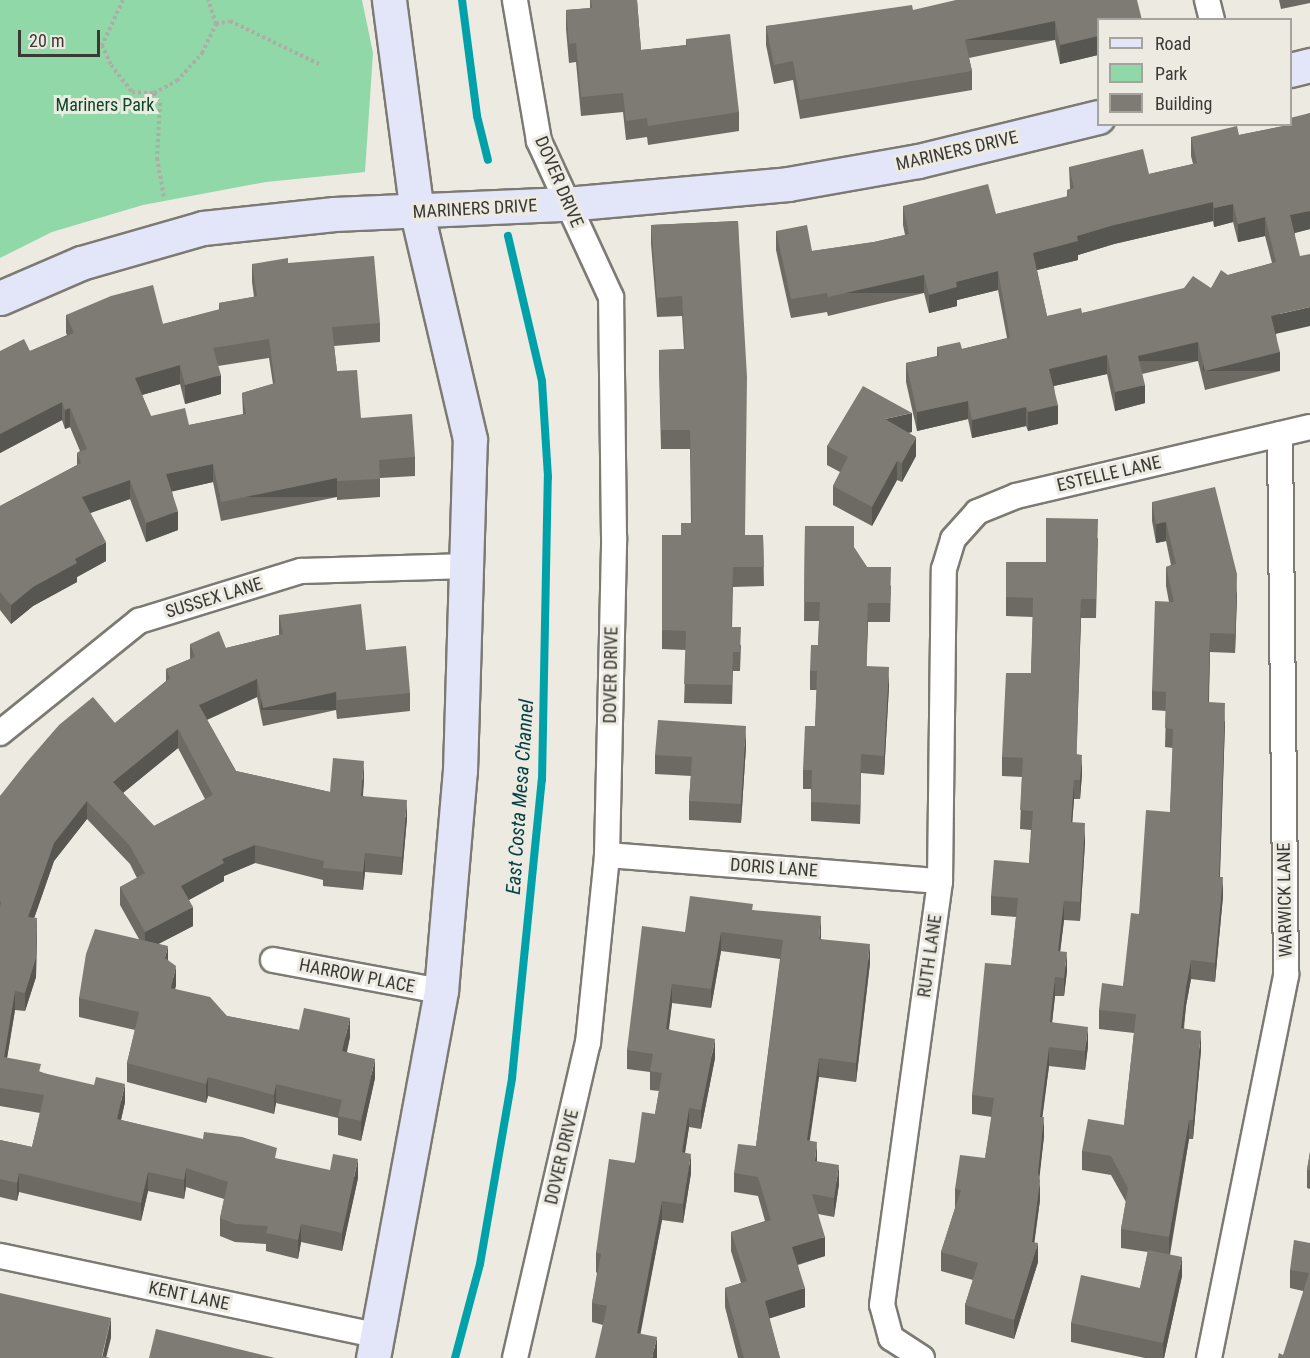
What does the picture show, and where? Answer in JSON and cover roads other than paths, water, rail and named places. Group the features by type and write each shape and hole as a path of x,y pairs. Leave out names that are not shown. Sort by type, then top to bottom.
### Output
{"street":[{"path":"376,1347 441,992 460,771 468,566 470,439 417,213 389,0"},
{"name":"DOVER DRIVE","path":"515,0 539,141 610,297 614,537 607,855 588,1043 515,1358"},
{"path":"1207,0 1212,18"},
{"path":"1292,70 1310,65"},
{"name":"MARINERS DRIVE","path":"0,298 81,263 202,228 334,214 417,213 566,204 824,179 1097,117"},
{"name":"ESTELLE LANE","path":"944,569 953,539 977,512 1016,496 1310,427"},
{"name":"WARWICK LANE","path":"1209,1358 1286,975 1280,434"},
{"name":"SUSSEX LANE","path":"0,733 139,621 301,571 468,566"},
{"name":"RUTH LANE","path":"922,1358 891,1338 882,1305 940,881 944,569"},
{"name":"DORIS LANE","path":"607,855 940,881"},
{"name":"HARROW PLACE","path":"273,960 441,992"},
{"name":"KENT LANE","path":"0,1256 376,1347"}],"waterway":[{"name":"East Costa Mesa Channel","path":"462,0 477,116 488,160"},
{"name":"East Costa Mesa Channel","path":"455,1358 480,1264 512,1078 542,780 548,477 542,381 508,236"}],"park label":[{"name":"Mariners Park","path":"105,105"}]}
